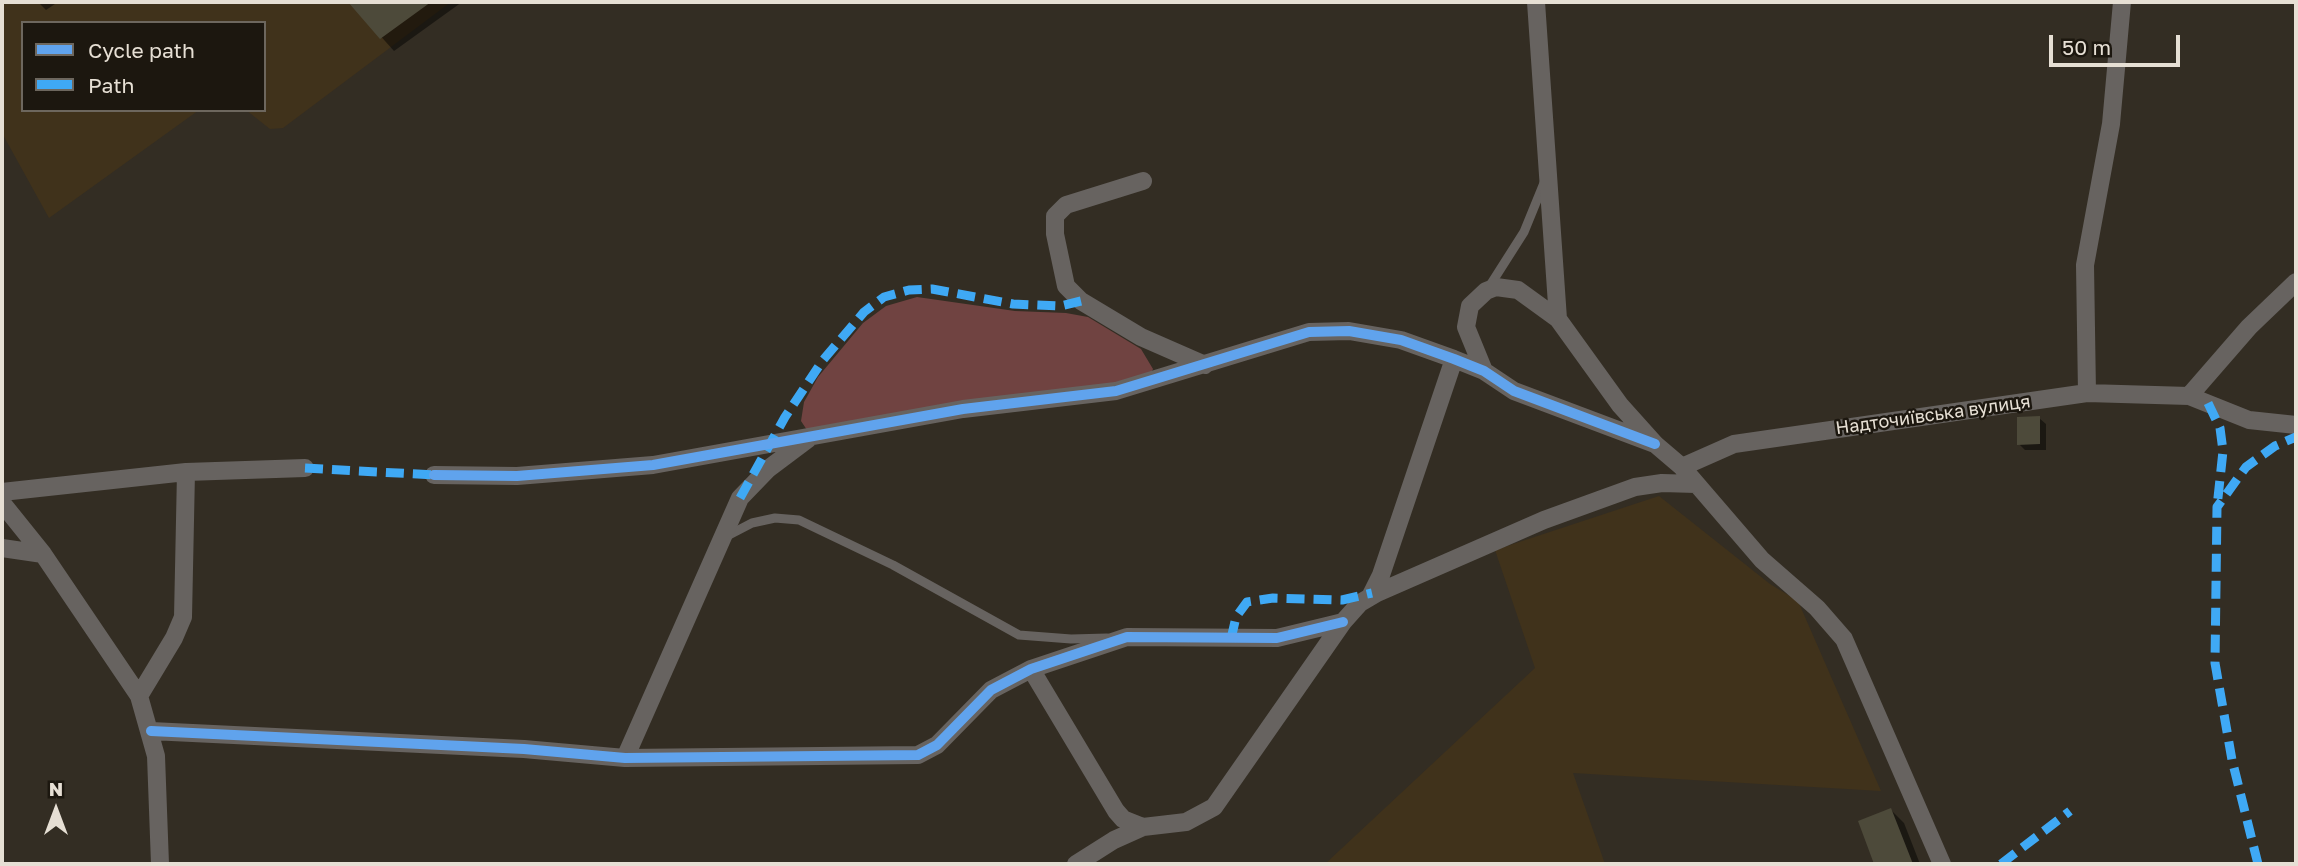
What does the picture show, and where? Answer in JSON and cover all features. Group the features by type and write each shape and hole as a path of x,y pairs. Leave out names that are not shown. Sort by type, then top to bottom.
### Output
{"street":[{"path":"1536,2 1558,319"},
{"path":"2087,393 2085,265 2112,124 2122,2"},
{"path":"1143,181 1066,205 1055,216 1055,234 1066,286 1080,301 1141,337 1205,365"},
{"path":"2296,282 2249,327 2189,396 2249,420 2296,425"},
{"path":"1484,371 1466,327 1471,306 1486,291 1496,287 1517,290 1558,319 1613,396 1655,444 1682,467 1762,560 1817,608 1844,639 1942,864"},
{"path":"434,475 517,476 641,467 963,409 1115,391 1309,332 1349,331 1401,340 1484,371 1514,391 1655,444"},
{"path":"1370,597 1381,575 1454,359"},
{"name":"Надточиївська вулиця","path":"1682,467 1734,443 2087,393 2189,396"},
{"path":"625,758 740,498 768,469 814,435"},
{"path":"2,492 186,472 305,468"},
{"path":"139,696 174,638 183,617 186,472"},
{"path":"1076,864 1114,840 1143,827 1186,822 1214,807 1343,622 1370,597 1544,520 1635,487 1662,483 1696,484"},
{"path":"2,503 43,554 139,696 156,756 160,864"},
{"path":"2,548 43,554"},
{"path":"151,731 524,749 625,758 918,755 937,745 991,690 1031,669 1127,637 1277,638 1343,622"},
{"path":"1031,669 1115,811 1123,819 1143,827"}],"lane":[{"path":"1486,291 1524,232 1548,171"},
{"path":"718,543 752,523 775,518 799,520 893,565 1019,635 1071,639 1127,637"}],"shaded area":[{"path":"2,2 451,2 283,128 270,129 249,112 266,112 266,21 21,21 21,112 196,112 49,218 2,133"},
{"path":"917,297 1015,311 1066,313 1088,317 1141,349 1153,369 1148,380 807,430 801,421 804,402 818,377 863,323 886,306"},
{"path":"1659,496 1770,584 1798,601 1881,791 1573,773 1605,864 1325,864 1535,668 1495,550"}],"building":[{"path":"348,2 431,2 380,39"},
{"path":"2040,416 2040,444 2017,445 2017,417"},
{"path":"1891,808 1913,864 1874,864 1858,821"}],"marked path":[{"path":"740,498 785,417 823,360 864,312 884,297 909,290 932,289 1013,304 1060,306 1081,301"},
{"path":"2208,403 2220,428 2223,451 2217,507"},
{"path":"2258,864 2232,760 2215,663 2217,507 2246,467 2275,446 2296,437"},
{"path":"305,468 434,475"},
{"path":"1231,639 1236,617 1247,602 1273,598 1342,600 1372,593"},
{"path":"2001,864 2070,811"}],"cycle path":[{"path":"434,475 517,476 653,465 963,409 1116,391 1309,332 1349,331 1401,340 1484,371 1514,391 1655,444"},
{"path":"151,731 524,749 625,758 918,755 937,745 991,690 1031,669 1127,637 1277,638 1343,622"}]}
